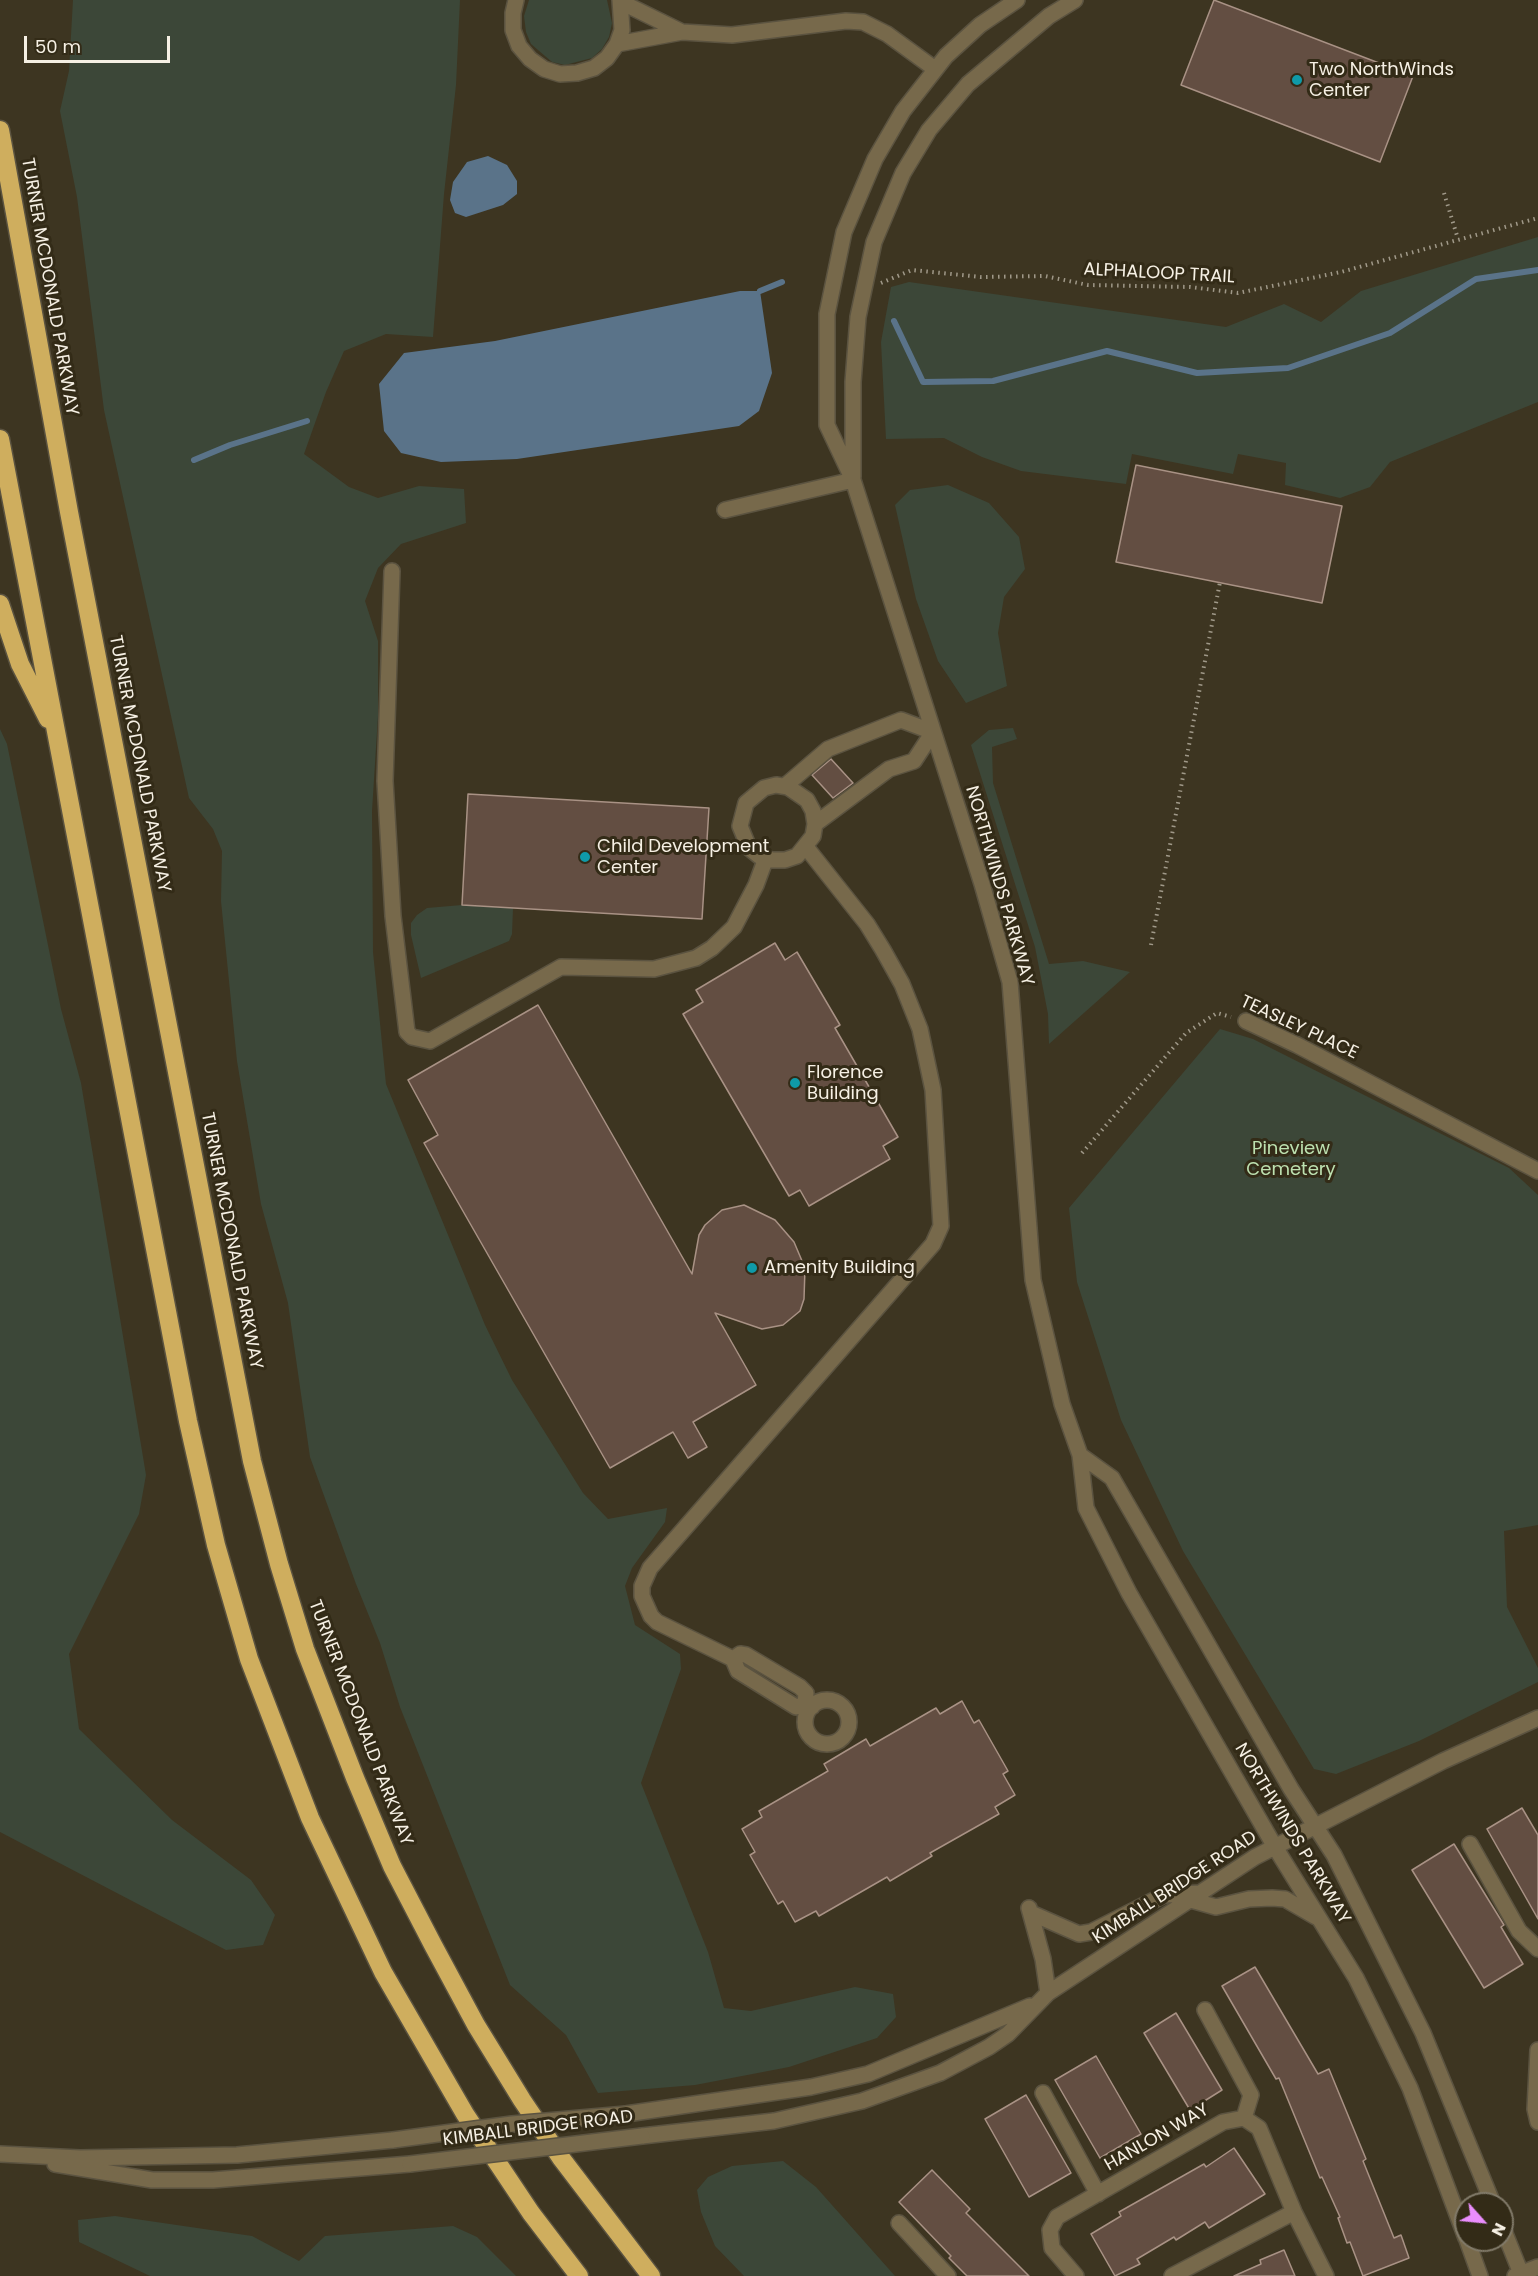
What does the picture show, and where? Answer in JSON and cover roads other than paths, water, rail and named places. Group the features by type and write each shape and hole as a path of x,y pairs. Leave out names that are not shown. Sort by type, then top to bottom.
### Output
{"highway":[{"name":"TURNER MCDONALD PARKWAY","path":"0,130 69,512 252,1461 305,1649 392,1866 476,2025 561,2158 651,2276"},
{"path":"0,439 194,1453 216,1545 249,1659 310,1818 383,1972 465,2114 531,2212 579,2276"},
{"path":"0,604 20,664 57,734"}],"street":[{"path":"516,0 513,30 519,46 530,59 544,69 560,74 578,74 594,68 608,58 622,30 621,1 682,32"},
{"name":"NORTHWINDS PARKWAY","path":"1017,0 980,25 935,69 903,111 875,159 844,232 827,314 827,425 853,480 1010,982 1033,1280 1062,1404 1080,1455 1086,1508 1129,1593 1275,1847 1356,1978 1410,2088 1454,2207"},
{"name":"NORTHWINDS PARKWAY","path":"853,480 853,382 858,317 874,242 903,173 929,130 968,84 1049,16 1075,0"},
{"path":"617,44 682,32 732,35 846,21 863,22 888,34 935,69"},
{"path":"725,510 853,480"},
{"path":"392,571 385,781 393,916 407,1032 412,1037 430,1041 561,967 654,969 696,958 712,948 734,927 756,885 766,858"},
{"path":"785,786 828,748 901,720 933,732 914,761 889,769 815,824"},
{"path":"785,786 799,792 807,800 813,811 815,824 813,837 806,848 796,856 784,860 766,858 749,848 743,838 740,826 741,814 753,794 764,788 785,786"},
{"path":"806,848 867,924 902,984 920,1029 933,1090 941,1226 933,1244 657,1560 645,1578 642,1596 645,1605 657,1622 733,1659 738,1671 796,1707 808,1705"},
{"name":"TEASLEY PLACE","path":"1246,1021 1298,1045 1538,1171"},
{"name":"NORTHWINDS PARKWAY","path":"1080,1455 1112,1478 1315,1827 1334,1855 1424,2033 1488,2192"},
{"name":"KIMBALL BRIDGE ROAD","path":"0,2154 152,2180 213,2180 410,2164 774,2121 862,2101 940,2073 988,2047 1008,2034 1033,2005 1048,1993 1255,1857 1443,1761 1538,1718"},
{"path":"1470,1844 1519,1932 1538,1949"},
{"path":"1048,1993 1043,1959 1030,1910 1079,1934 1091,1932 1164,1895 1197,1896 1216,1907 1249,1899 1285,1899 1319,1918"},
{"name":"KIMBALL BRIDGE ROAD","path":"20,2157 237,2155 393,2140 512,2124 626,2114 811,2087 868,2074 1033,2005"},
{"path":"1205,2010 1251,2095 1244,2118 1259,2128 1294,2212 1326,2276"},
{"path":"1538,2050 1535,2109 1538,2122"},
{"path":"1043,2093 1098,2194"},
{"name":"HANLON WAY","path":"1076,2276 1052,2248 1050,2230 1057,2217 1223,2122 1244,2118"},
{"path":"1172,2276 1294,2212"},
{"path":"899,2223 948,2276"},
{"name":"NORTHWINDS PARKWAY","path":"1471,2252 1480,2276"},
{"path":"1511,2252 1519,2275 1538,2267"}],"water":[{"path":"488,156 507,165 517,181 517,194 503,205 466,217 455,213 450,200 453,182 467,162"},
{"path":"740,291 760,291 772,373 759,411 739,426 517,459 441,462 401,453 384,431 379,384 404,353 495,341"}],"waterway":[{"path":"894,321 923,382 993,381 1107,351 1197,373 1288,368 1390,333 1476,279 1538,270"},
{"path":"760,291 782,282"},
{"path":"194,460 230,445 307,421"}],"place":[{"name":"Two NorthWinds Center","path":"1297,80"},
{"name":"Child Development Center","path":"585,857"},
{"name":"Florence Building","path":"795,1083"},
{"name":"Amenity Building","path":"752,1268"}],"park label":[{"name":"Pineview Cemetery","path":"1291,1159"}]}
